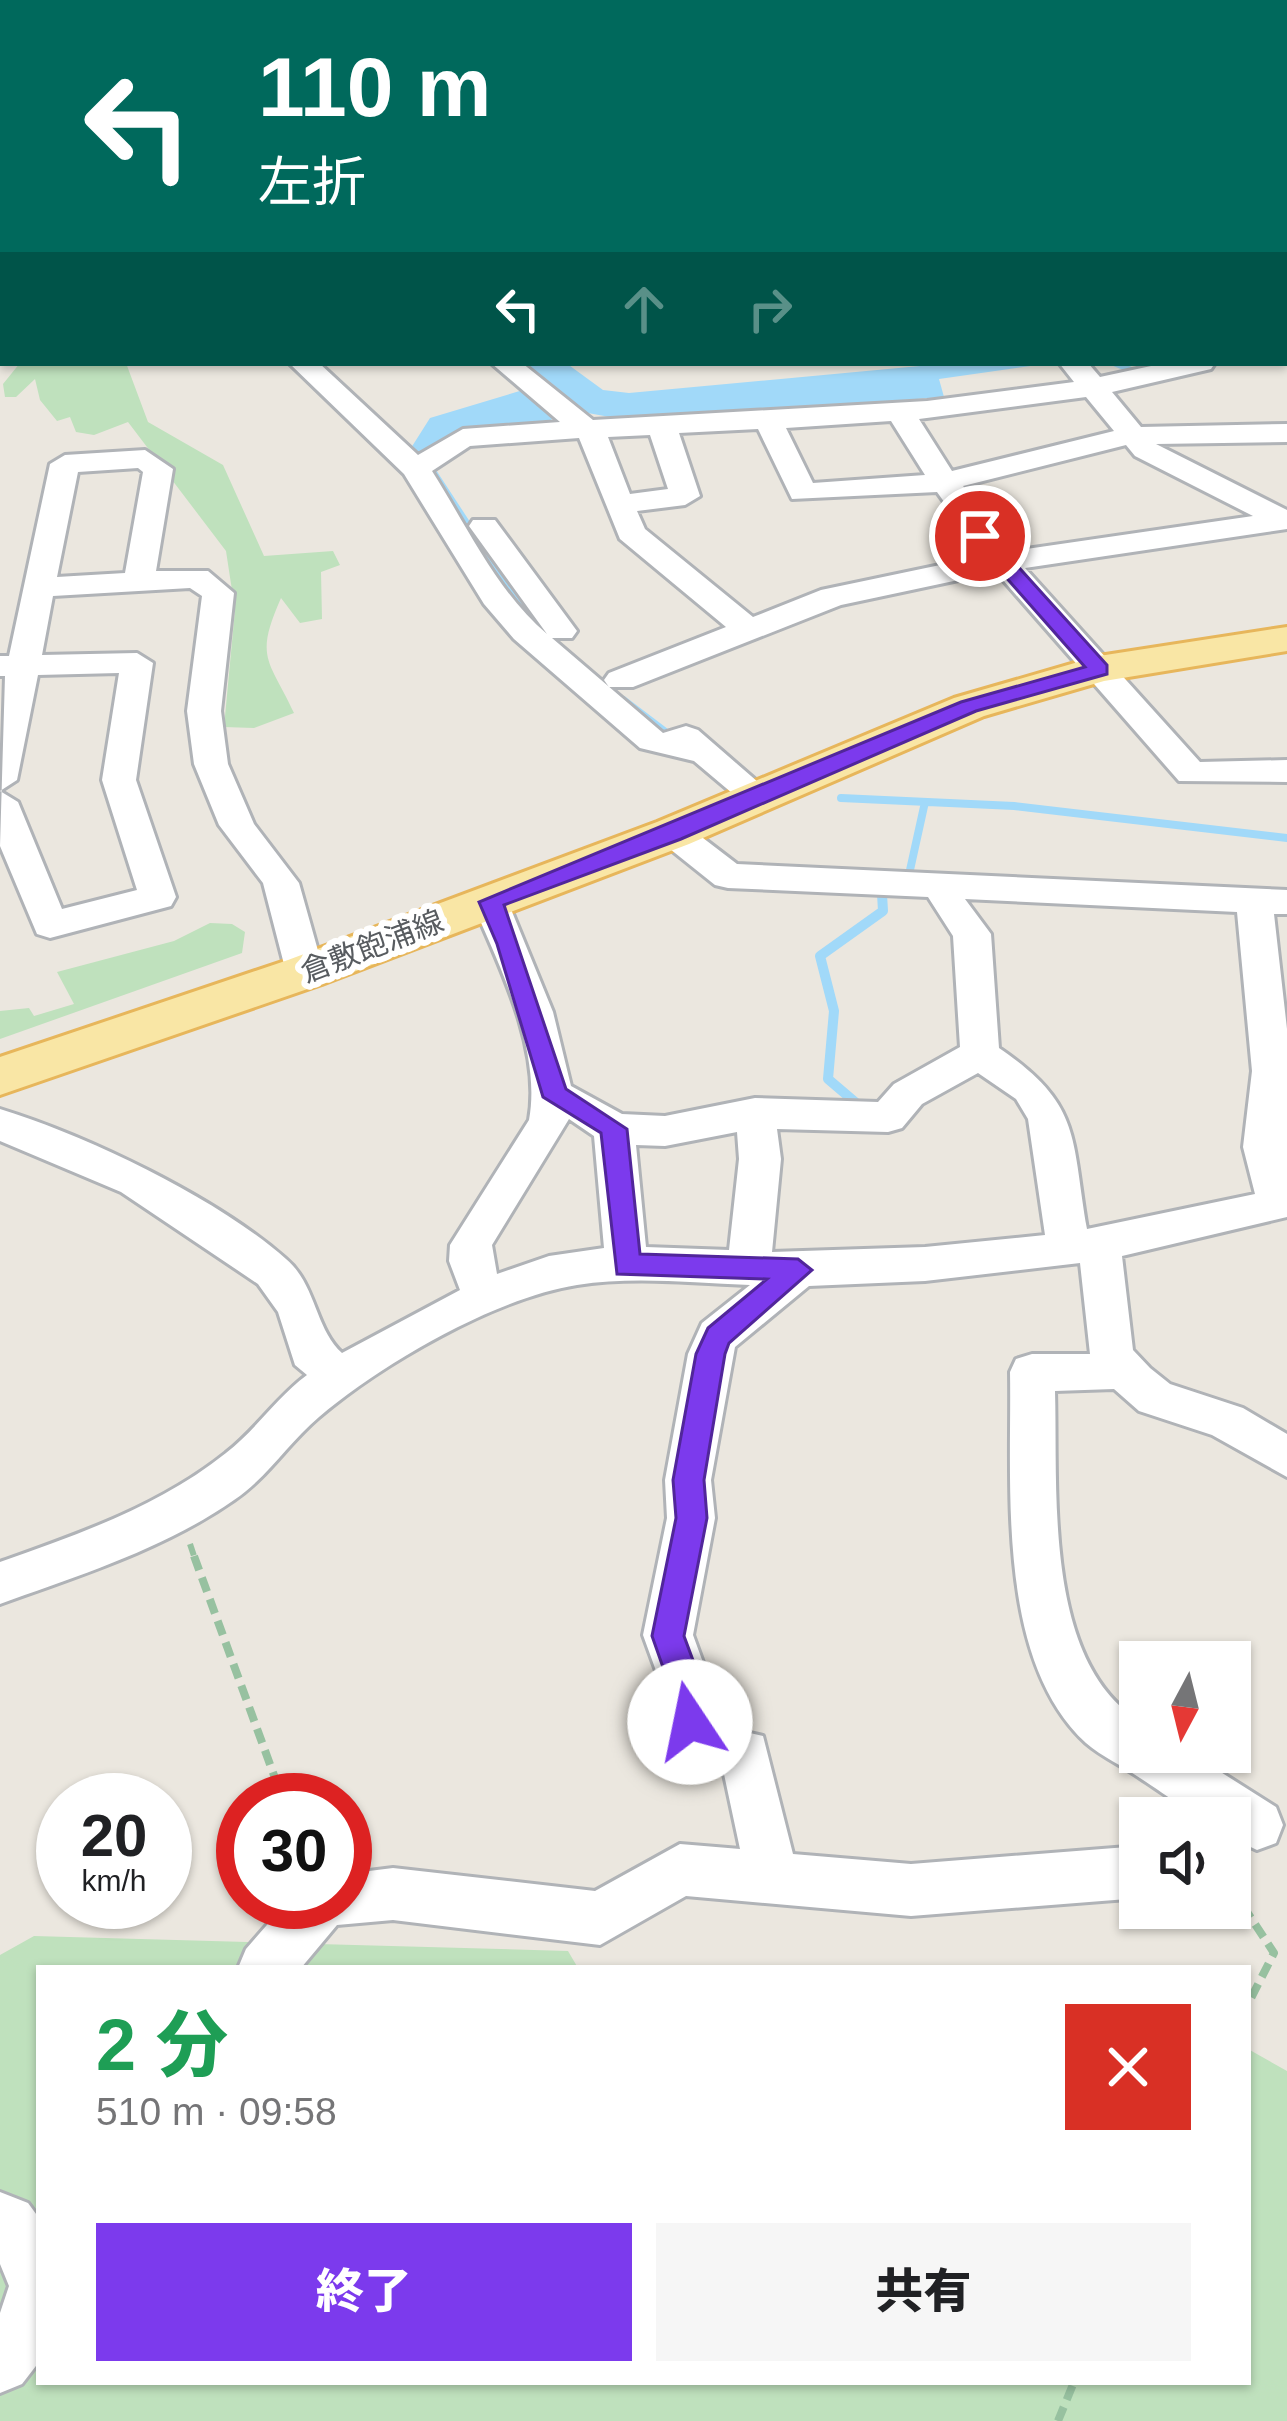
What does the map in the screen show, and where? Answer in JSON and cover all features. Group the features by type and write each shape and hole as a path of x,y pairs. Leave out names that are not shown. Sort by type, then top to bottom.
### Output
{"main road":[{"name":"倉敷飽浦線","path":"0,1076 305,972 673,833 969,707 1099,669 1287,640"}],"street":[{"path":"316,366 427,462 572,644 757,796"},
{"path":"509,366 592,434 631,533 749,630"},
{"path":"1075,366 1129,436 1160,461 1286,521"},
{"path":"427,462 463,438 899,410 1092,391 1189,366"},
{"path":"899,410 940,483 1000,562 1192,773 1287,772"},
{"path":"767,418 803,493 940,483 1129,436 1287,433"},
{"path":"619,504 685,496 661,424"},
{"path":"0,780 10,666 40,587 65,464 145,459 158,469 139,581"},
{"path":"427,462 500,604 525,632 652,742 706,753"},
{"path":"621,680 832,597 1000,562 1286,521"},
{"path":"40,587 197,578 216,587 201,730 209,774 240,832 280,880 290,940 305,972"},
{"path":"0,802 50,925 158,897 119,780 137,663 10,666"},
{"path":"0,1582 176,1509 245,1466 301,1405 340,1379 484,1299 549,1273 627,1266 749,1265 798,1270 1084,1247 1283,1202 1262,1147 1272,1071 1270,901 728,875 673,833"},
{"path":"944,883 947,901 972,934 980,1054"},
{"path":"484,1299 470,1261 471,1246 548,1124 556,1097 509,944 490,902"},
{"path":"556,1097 570,1100 614,1129 665,1131 755,1113 888,1117 908,1094 980,1054"},
{"path":"980,1054 1030,1089 1048,1118 1112,1356 1155,1398 1227,1421 1287,1458"},
{"path":"749,1265 760,1159 755,1113"},
{"path":"0,1124 136,1181 273,1273 298,1306 311,1352 340,1379"},
{"path":"614,1129 627,1266"},
{"path":"772,1877 745,1753 691,1746 688,1690 668,1636 691,1518 688,1480 710,1354 733,1322 798,1270"},
{"path":"1119,1735 1101,1724 1062,1669 1046,1616 1032,1372 1109,1373 1122,1367"},
{"path":"1178,1773 1258,1825"},
{"path":"372,1897 393,1894 600,1918 680,1870 911,1890 1119,1874"},
{"path":"268,1965 299,1929"},
{"path":"0,2222 7,2224 36,2268"},
{"path":"0,2362 17,2344 36,2295"}],"path":[{"path":"176,1509 273,1773"},
{"path":"1251,1918 1274,1953 1251,1998"},
{"path":"1058,2421 1074,2385"}],"green space":[{"path":"18,366 127,366 148,422 223,465 264,556 333,551 340,565 321,572 322,619 300,623 281,598 268,634 268,658 294,713 254,728 224,727 235,610 226,551 128,422 94,435 76,432 70,417 57,421 40,400 35,379 16,397 5,397 3,384"},
{"path":"210,923 232,924 245,932 242,953 0,1039 0,1011 29,1008 34,1016 74,1004 57,972 174,941"},
{"path":"34,1936 568,1951 576,1965 36,1965 36,2385 1251,2385 1251,2051 1287,2071 1287,2421 0,2421 0,1955"}],"water":[{"path":"524,366 570,366 603,390 629,393 920,366 1031,366 939,379 944,397 626,420 577,411"},
{"path":"523,390 553,418 547,424 458,429 417,457 411,448 430,418"}],"waterway":[{"path":"1121,366 1136,372 1159,366"},
{"path":"426,462 515,598 546,633"},
{"path":"623,700 673,738"},
{"path":"841,798 1014,806 1287,838"},
{"path":"910,870 925,802"},
{"path":"855,1102 828,1079 834,1011 820,956 883,911 882,894"}],"route":[{"path":"690,1722 688,1690 668,1636 691,1518 688,1480 710,1354 718,1336 763,1294 798,1270 670,1262 627,1266 614,1129 570,1100 556,1097 509,944 490,902 673,833 908,730 1020,690 1099,669 980,536"}]}
